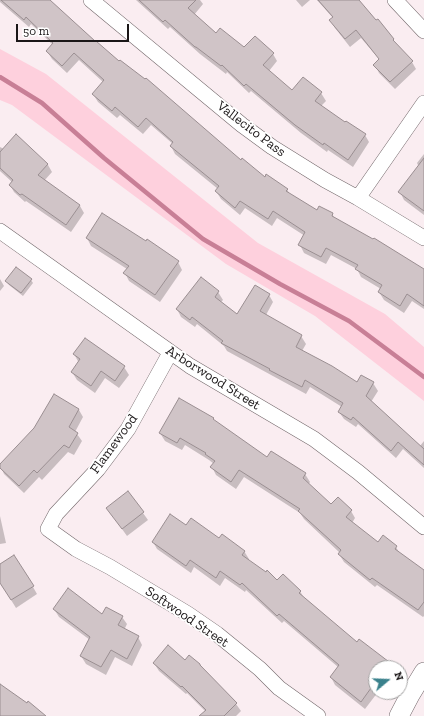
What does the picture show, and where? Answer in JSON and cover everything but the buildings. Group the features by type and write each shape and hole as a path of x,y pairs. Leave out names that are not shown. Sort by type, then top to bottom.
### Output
{"street":[{"name":"Vallecito Pass","path":"91,0 254,134 272,147 424,238"},
{"path":"395,0 424,31"},
{"path":"358,198 424,103"},
{"name":"Arborwood Street","path":"0,231 170,353 314,439 358,472 424,527"},
{"name":"Flamewood","path":"48,529 56,514 98,469 128,429 170,353"},
{"name":"Softwood Street","path":"48,529 76,548 188,614 217,634 260,669 279,688 318,716"},
{"path":"399,716 424,672"}],"shaded area":[{"path":"0,49 46,74 258,243 385,314 424,347 424,401 315,316 226,264 12,105 0,100"}],"waterway":[{"path":"0,77 42,103 104,158 203,239 280,284 349,321 424,377"}]}
